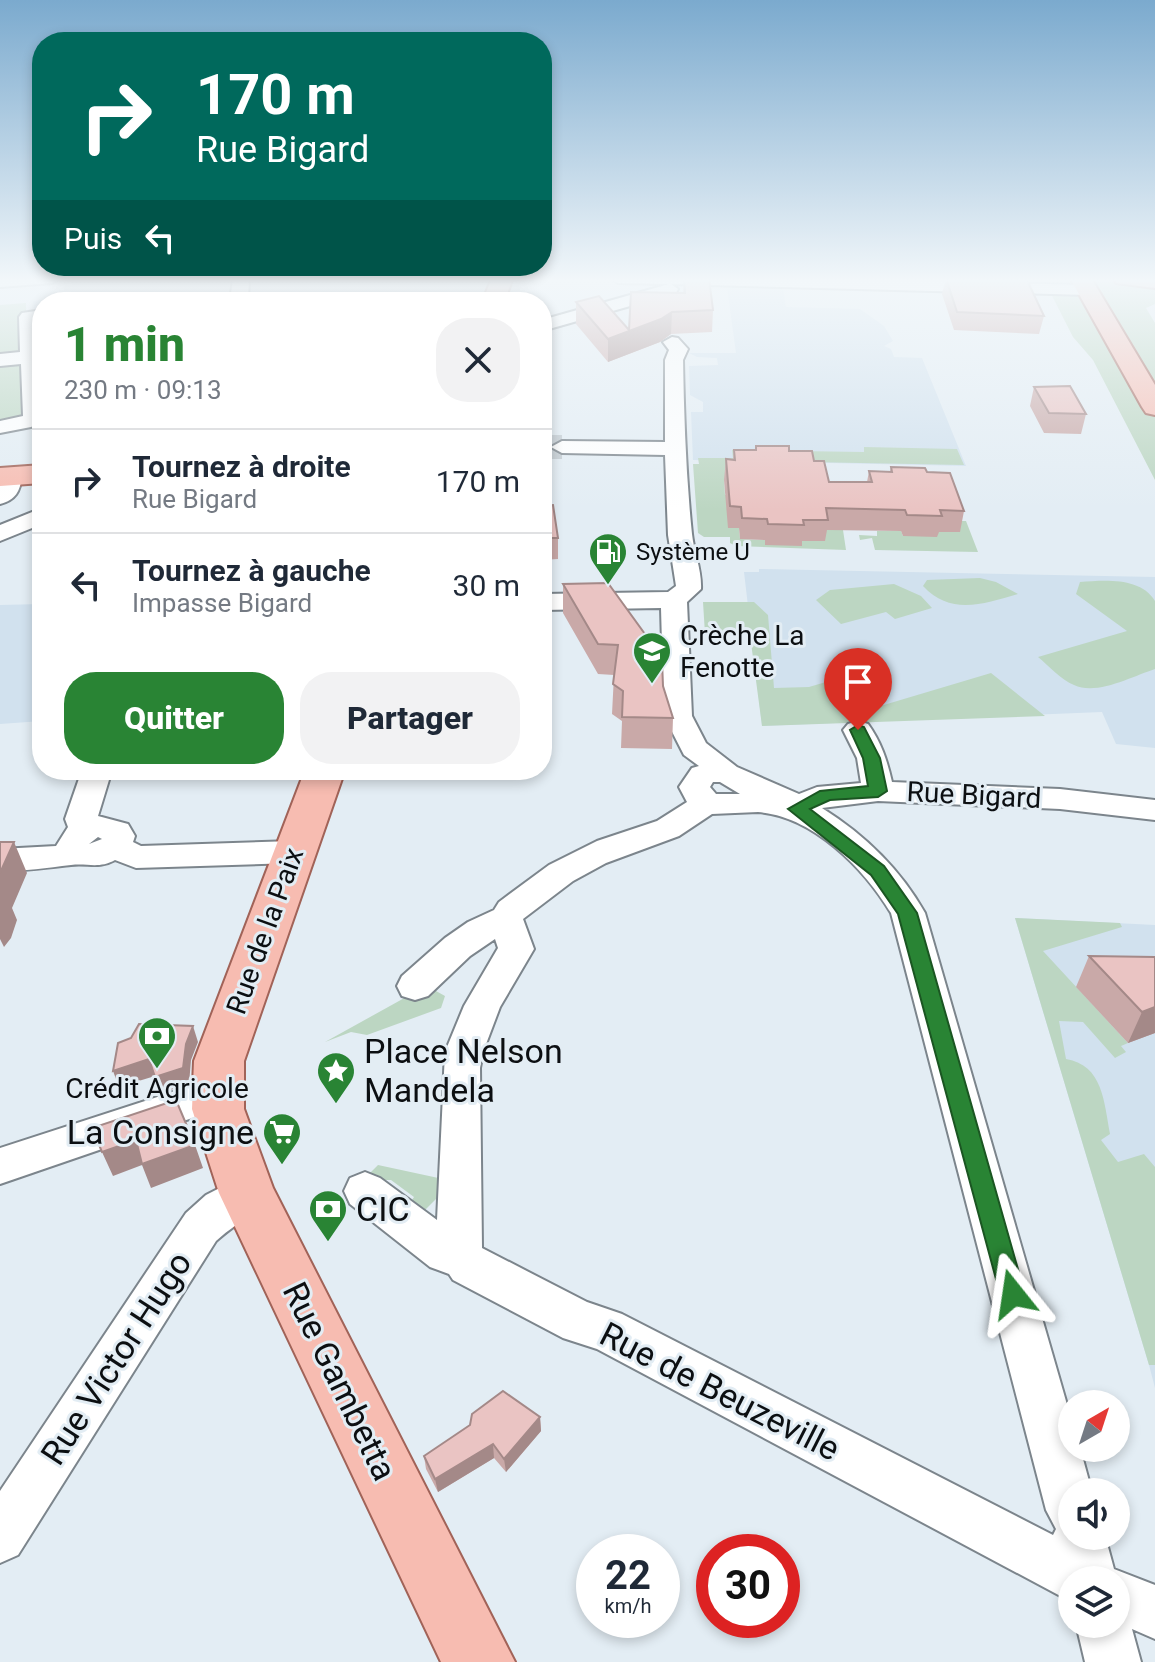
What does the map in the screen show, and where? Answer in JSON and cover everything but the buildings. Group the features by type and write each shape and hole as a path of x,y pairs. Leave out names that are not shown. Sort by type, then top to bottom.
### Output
{"main road":[{"path":"1143,367 1155,407"},
{"path":"4,484 32,477"},
{"name":"Rue de la Paix","path":"216,1094 219,1061 321,780"},
{"name":"Rue Gambetta","path":"216,1094 222,1125 247,1193 479,1662"}],"street":[{"path":"552,602 674,600 688,589 689,568 681,543 674,449 672,356"},
{"path":"1126,356 1143,367"},
{"path":"0,360 30,357 32,398"},
{"path":"0,427 32,419"},
{"path":"562,447 674,449"},
{"path":"0,534 32,520"},
{"path":"674,600 678,716 717,781 758,802 797,809 828,830 878,870 908,913 1063,1478"},
{"path":"858,730 872,758 878,791"},
{"path":"80,842 81,819 94,780"},
{"path":"415,986 448,954 486,926 506,919 531,894 570,868 609,848 685,822 717,781"},
{"name":"Rue Bigard","path":"797,809 826,795 878,791 1060,799 1155,810"},
{"path":"80,842 96,856 115,846 136,857 293,852"},
{"path":"0,860 57,858 80,842"},
{"path":"462,1255 458,1238 462,1057 482,1004 516,949 506,919"},
{"path":"0,1166 216,1094"},
{"name":"Rue de Beuzeville","path":"365,1191 446,1253 462,1255 478,1272 579,1322 606,1330 1058,1566"},
{"name":"Rue Victor Hugo","path":"0,1537 201,1227 221,1208 247,1193"},
{"path":"1130,1601 1155,1612"},
{"path":"1107,1638 1113,1662"}],"shaded area":[{"path":"694,356 922,358 966,466 693,460 691,412 703,412 703,402 690,395 689,366 718,365 717,358"},
{"path":"759,569 1155,577 1155,748 1116,744 1102,712 762,726 744,572 759,572"},
{"path":"32,604 32,722 0,724 0,605"},
{"path":"1015,918 1155,925 1155,1388 1149,1365"}],"green space":[{"path":"0,356 27,356 28,419 0,423"},
{"path":"1089,356 1155,356 1155,480"},
{"path":"864,447 957,449 964,465 808,462 724,480 725,495 735,495 728,527 739,528 740,539 765,540 765,544 800,541 824,530 843,530 846,550 736,546 730,543 730,537 704,537 698,533 693,464 699,464 698,458 733,458 732,450 864,452"},
{"path":"956,521 966,521 978,552 875,550 872,538 860,540 859,535 877,536 877,531 901,531 903,536 936,532"},
{"path":"980,578 996,582 1018,594 980,604 956,604 934,595 923,586 927,580"},
{"path":"1080,582 1122,582 1149,593 1155,601 1155,669 1104,687 1083,688 1064,680 1038,657 1127,631 1076,594"},
{"path":"894,584 921,596 932,608 895,619 886,612 841,624 816,600 830,590"},
{"path":"703,602 754,602 768,615 774,688 809,687 836,679 867,710 991,673 1045,716 762,726 750,635 705,634"},
{"path":"1015,918 1120,923 1122,927 1043,951 1128,1043 1121,1046 1126,1052 1115,1058 1083,1022 1059,1021 1066,1059 1088,1069 1100,1087 1110,1134 1101,1140 1118,1162 1144,1154 1155,1167 1155,1365 1149,1365"},
{"path":"417,991 436,991 445,996 441,1008 367,1035 351,1032 325,1042"},
{"path":"378,1165 443,1179 441,1194 422,1213 409,1205 414,1197 391,1180 363,1180"}],"tunnel":[{"path":"552,447 562,447"}],"place":[{"name":"Système U","path":"608,586"},
{"name":"Crèche La Fenotte","path":"652,685"},
{"name":"Crédit Agricole","path":"157,1070"},
{"name":"Place Nelson Mandela","path":"336,1105"},
{"name":"La Consigne","path":"282,1166"},
{"name":"CIC","path":"328,1243"}],"route":[{"path":"858,730 872,758 878,791 817,797 797,809 878,870 908,913 1013,1294"}]}
